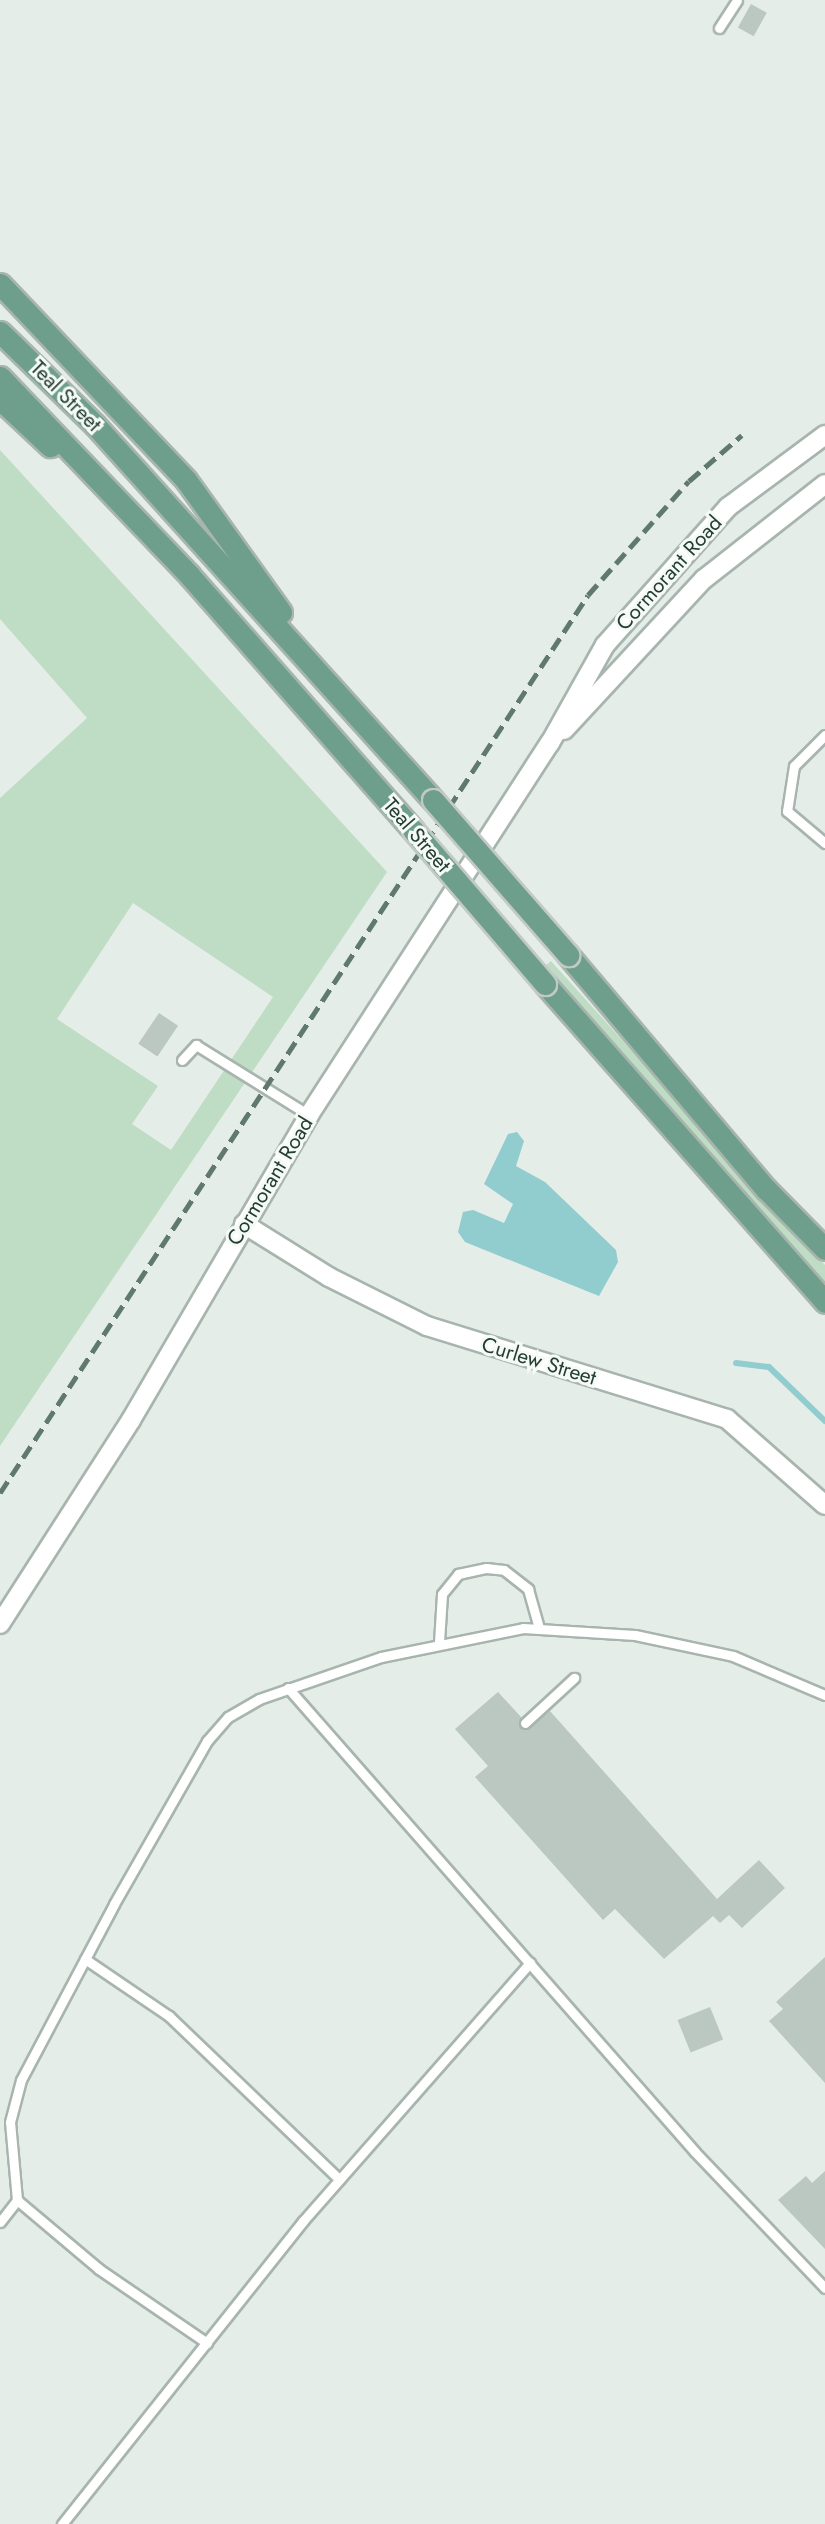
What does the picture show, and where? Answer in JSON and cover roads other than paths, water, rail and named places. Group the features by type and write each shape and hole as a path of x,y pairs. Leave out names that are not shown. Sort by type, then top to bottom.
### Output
{"main road":[{"path":"0,284 186,480 341,696"},
{"name":"Teal Street","path":"0,332 95,425 341,696 568,955 766,1189 825,1249"},
{"name":"Teal Street","path":"0,377 190,576 825,1302"},
{"path":"0,399 190,576"}],"street":[{"name":"Cormorant Road","path":"0,1624 309,1115 550,743 605,645 669,570 728,507 825,435"},
{"name":"Cormorant Road","path":"550,743 632,664 705,579 825,484"},
{"name":"Curlew Street","path":"244,1224 329,1277 427,1326 727,1419 825,1505"}],"lane":[{"path":"719,28 737,0"},
{"path":"825,735 794,766 787,811 825,843"},
{"path":"182,1060 196,1045 309,1115"},
{"path":"439,1642 442,1594 458,1574 486,1568 504,1570 528,1590 539,1628"},
{"path":"0,2222 17,2200 10,2122 18,2091 85,1959 206,1741 228,1717 288,1688 439,1642 539,1628 635,1635 733,1656 825,1695"},
{"path":"525,1723 574,1678"},
{"path":"288,1688 530,1963 825,2288"},
{"path":"85,1959 169,2016 339,2179"},
{"path":"62,2524 339,2179 530,1963"},
{"path":"17,2200 99,2269 207,2343"}],"water":[{"path":"517,1132 524,1141 516,1166 545,1182 616,1250 618,1262 599,1296 465,1242 458,1232 463,1212 473,1210 504,1223 513,1204 484,1184 508,1134"}],"waterway":[{"path":"736,1363 769,1367 825,1421"}],"railway":[{"path":"0,1493 588,595 689,481 742,435"}]}
